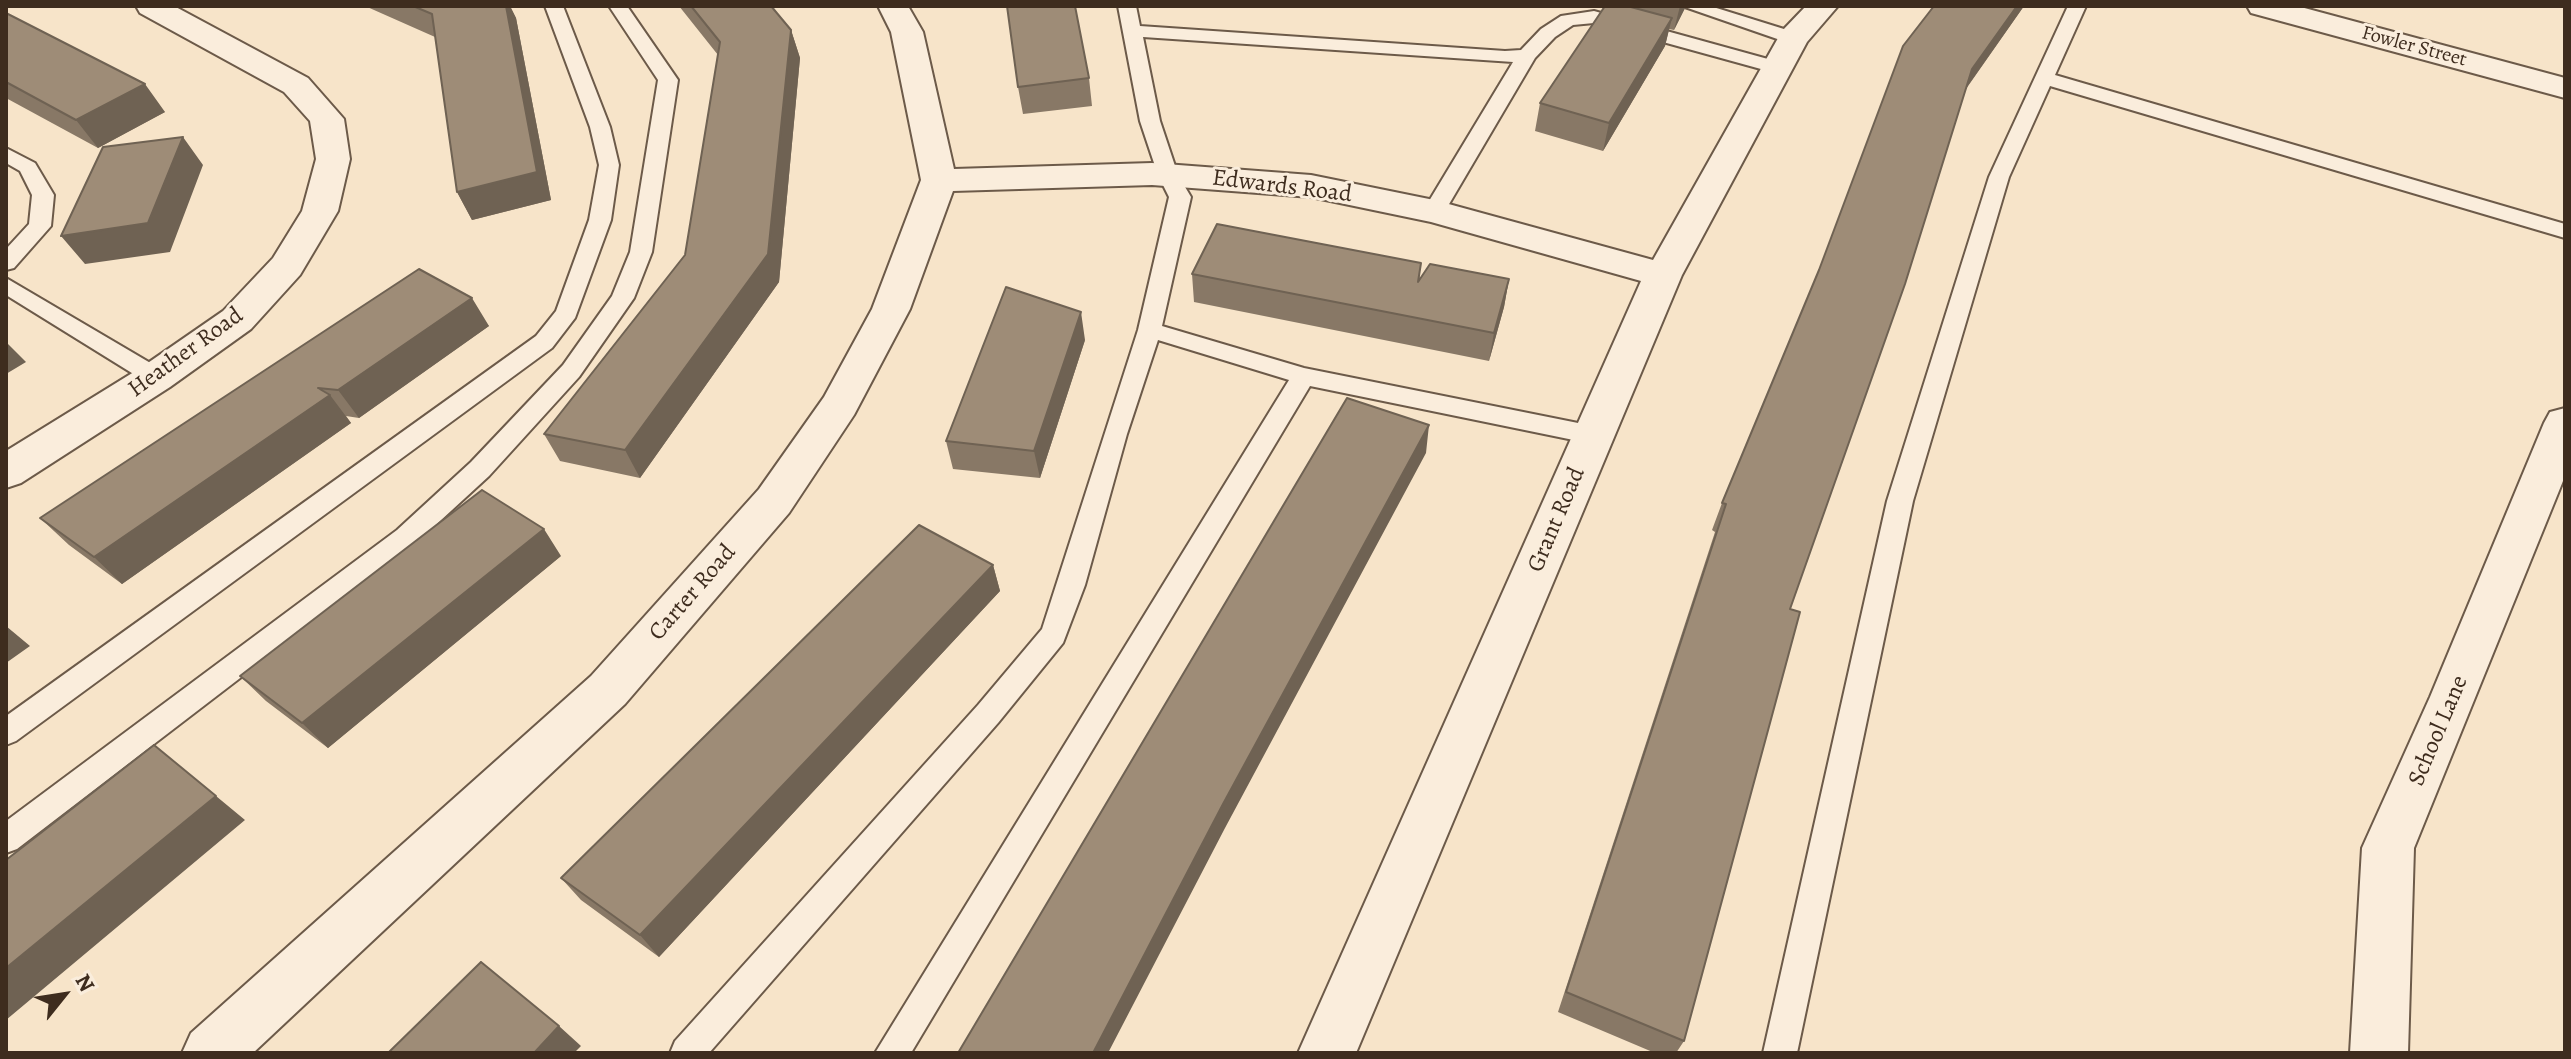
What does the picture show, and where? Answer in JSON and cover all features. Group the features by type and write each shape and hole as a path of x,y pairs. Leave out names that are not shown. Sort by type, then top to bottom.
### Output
{"street":[{"name":"Heather Road","path":"6,472 156,377 237,320 287,266 320,211 333,159 327,119 296,85 151,6"},
{"path":"893,6 907,32 939,180"},
{"name":"Grant Road","path":"1327,1053 1663,275 1786,53 1823,6"},
{"name":"Fowler Street","path":"2262,6 2565,88"},
{"name":"Edwards Road","path":"939,180 1168,175 1311,186 1434,211 1663,275"},
{"name":"Carter Road","path":"211,1053 608,690 774,501 840,405 891,309 939,180"},
{"name":"School Lane","path":"2379,1053 2388,848 2563,434"}],"lane":[{"path":"6,732 544,342 567,313 600,220 609,165 600,127 554,6"},
{"path":"6,839 406,537 480,469 571,371 623,298 641,252 665,111 668,80 618,6"},
{"path":"1691,6 1786,53"},
{"path":"1780,1053 1900,501 1999,177 2077,6"},
{"path":"1434,211 1527,55 1548,33 1568,20 1594,17 1786,53"},
{"path":"687,1053 977,726 1053,635 1072,585 1115,434 1150,330 1180,197 1168,175 1150,121 1131,19 1505,57 1527,55"},
{"path":"2042,77 2565,231"},
{"path":"6,154 28,167 43,195 40,226 6,263"},
{"path":"6,285 156,377"},
{"path":"1150,330 1304,376 1593,435"},
{"path":"892,1053 1304,376"}],"building":[{"path":"413,6 506,6 537,172 457,192 432,14"},
{"path":"691,6 771,6 791,30 768,254 625,450 544,434 685,255 720,42"},
{"path":"1007,6 1075,6 1089,78 1018,87"},
{"path":"1605,6 1627,6 1672,18 1609,123 1540,103"},
{"path":"1934,6 2017,6 1972,69 1905,284 1790,609 1800,612 1684,1041 1566,992 1726,504 1722,503 1819,270 1903,46"},
{"path":"6,13 145,84 76,120 6,82"},
{"path":"183,137 148,223 61,236 103,147"},
{"path":"1217,224 1421,263 1418,282 1430,264 1509,279 1494,333 1192,274"},
{"path":"419,269 472,298 338,390 318,388 330,395 94,557 40,518"},
{"path":"1006,287 1081,312 1034,451 946,441"},
{"path":"1347,398 1429,425 1223,804 1093,1053 958,1053"},
{"path":"482,490 544,529 302,723 240,676"},
{"path":"919,525 993,565 640,935 561,878"},
{"path":"154,745 216,796 6,968 6,860"},
{"path":"481,962 559,1026 534,1053 388,1053"}]}
